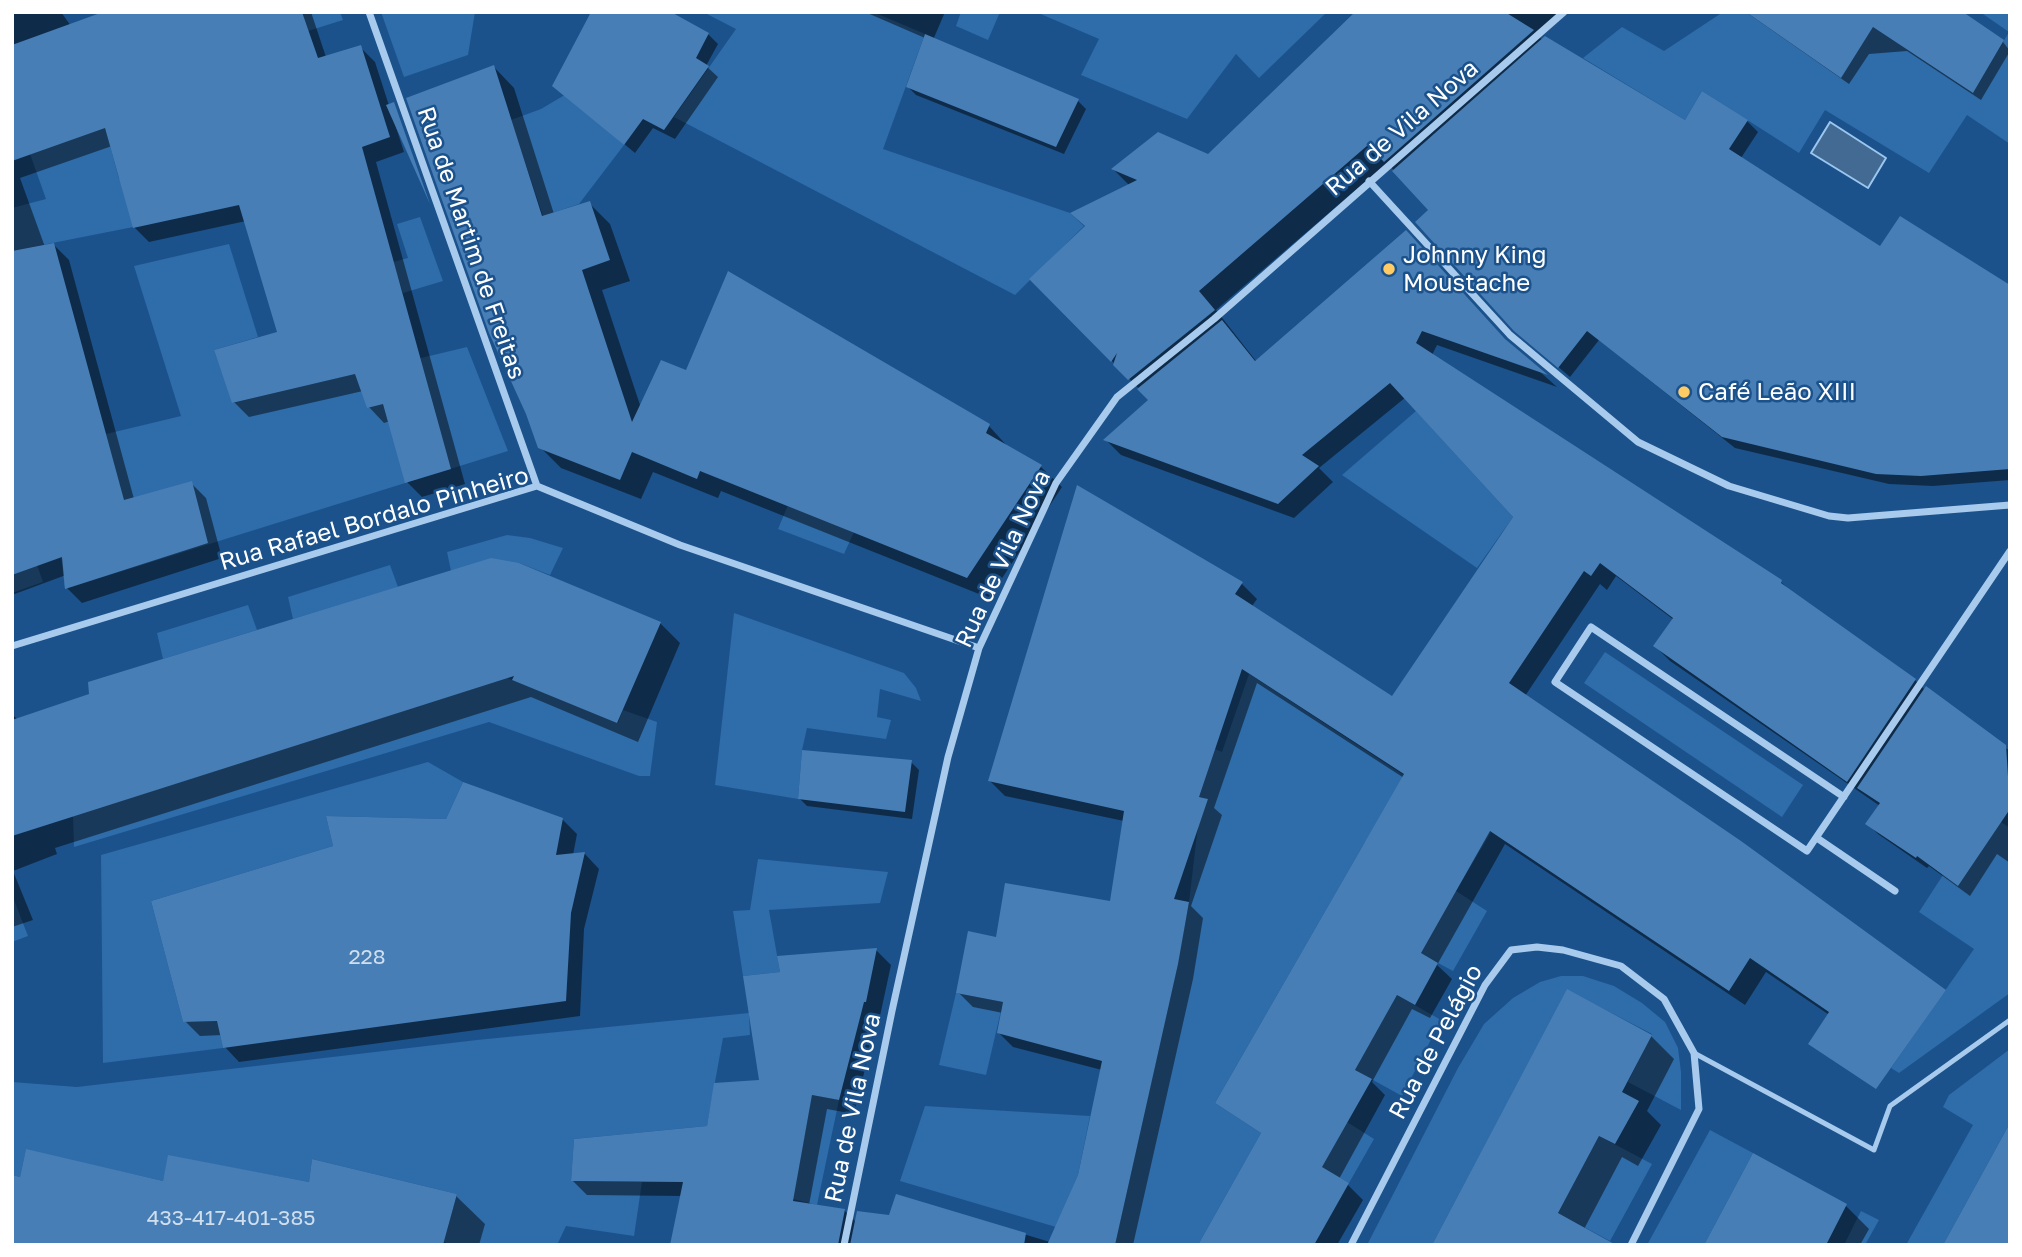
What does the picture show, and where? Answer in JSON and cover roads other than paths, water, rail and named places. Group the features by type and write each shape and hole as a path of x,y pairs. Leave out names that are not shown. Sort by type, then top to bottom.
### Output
{"street":[{"name":"Rua de Martim de Freitas","path":"369,12 537,486"},
{"name":"Rua de Vila Nova","path":"844,1245 942,780 979,648 1056,483 1117,397 1214,319 1564,12"},
{"path":"1369,181 1510,335 1637,442 1729,486 1829,516 1848,518 2010,505"},
{"name":"Rua Rafael Bordalo Pinheiro","path":"12,646 537,486 680,545 979,648"},
{"path":"1844,797 1591,628 1555,682 1807,851 1817,838 2010,551"},
{"path":"1817,838 1895,891"},
{"name":"Rua de Pelágio","path":"1351,1245 1485,985 1511,950 1537,947 1563,950 1621,966 1664,999 1694,1053 1699,1109 1631,1245"}],"lane":[{"path":"1694,1053 1874,1150 1890,1106 2010,1020"}],"place":[{"name":"Johnny King Moustache","path":"1389,269"},
{"name":"Café Leão XIII","path":"1684,392"}]}
